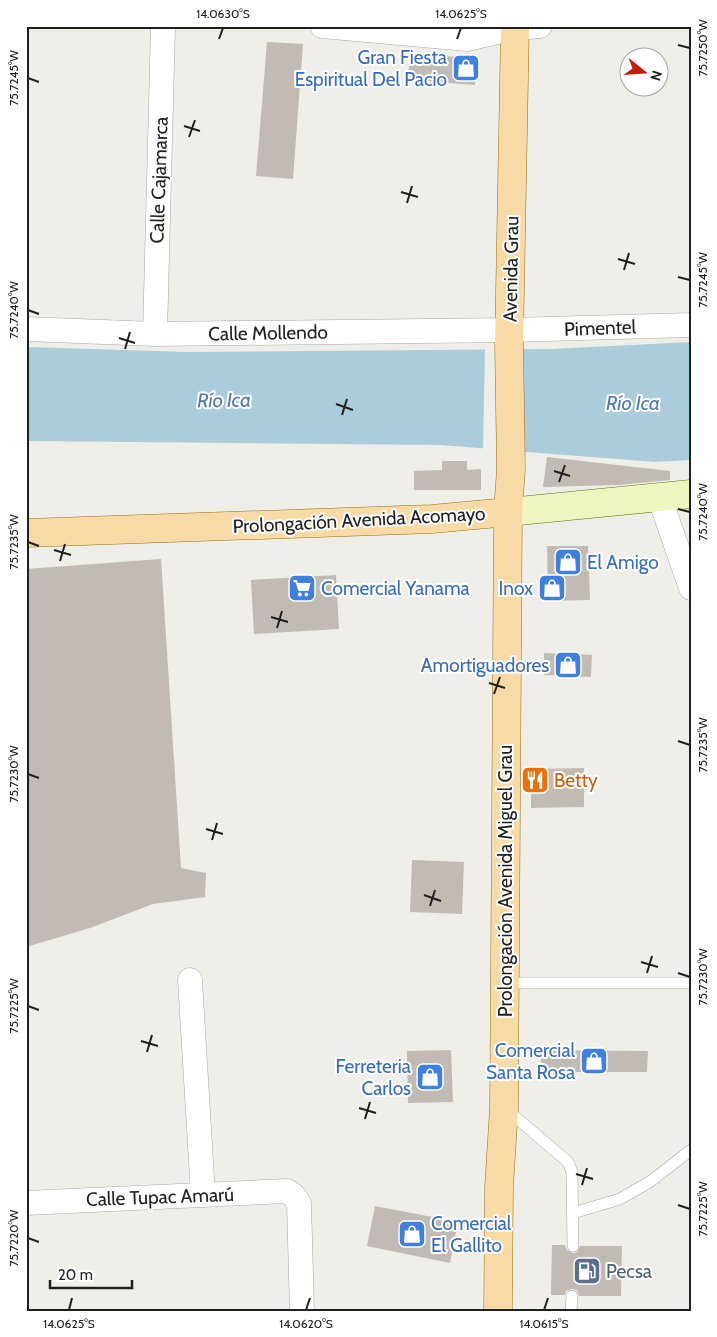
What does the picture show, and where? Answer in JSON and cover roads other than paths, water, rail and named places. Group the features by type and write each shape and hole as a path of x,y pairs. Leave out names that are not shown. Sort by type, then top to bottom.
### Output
{"main road":[{"name":"Avenida Grau","path":"508,512 510,469 510,337 520,27"},
{"name":"Prolongación Avenida Acomayo","path":"26,533 432,519 508,512"},
{"name":"Prolongación Avenida Miguel Grau","path":"498,1311 499,1187 504,1108 508,512"}],"street":[{"name":"Calle Cajamarca","path":"155,334 163,26"},
{"path":"322,26 467,39 520,27"},
{"name":"Pimentel","path":"510,337 691,325"},
{"name":"Calle Mollendo","path":"26,329 155,334 510,337"},
{"name":"Prolongación Avenida Acomayo","path":"508,512 691,494"},
{"path":"659,496 691,588"},
{"path":"190,980 203,1195"},
{"name":"Calle Tupac Amarú","path":"26,1203 287,1192 293,1195 299,1204 302,1311"}],"lane":[{"path":"504,983 691,983"},
{"path":"504,1108 568,1162 572,1172 573,1246"},
{"path":"572,1213 620,1200 651,1181 691,1150"},
{"path":"571,1311 572,1296"}],"water":[{"name":"Río Ica","path":"691,342 691,460 655,462 440,445 26,441 26,347 189,352 551,349"}],"place":[{"name":"Gran Fiesta Espiritual Del Pacio","path":"466,68"},
{"name":"El Amigo","path":"568,562"},
{"name":"Comercial Yanama","path":"302,588"},
{"name":"Inox","path":"552,588"},
{"name":"Amortiguadores","path":"568,665"},
{"name":"Betty","path":"535,780"},
{"name":"Comercial Santa Rosa","path":"594,1061"},
{"name":"Ferreteria Carlos","path":"430,1077"},
{"name":"Comercial El Gallito","path":"412,1234"},
{"name":"Pecsa","path":"587,1271"}]}
